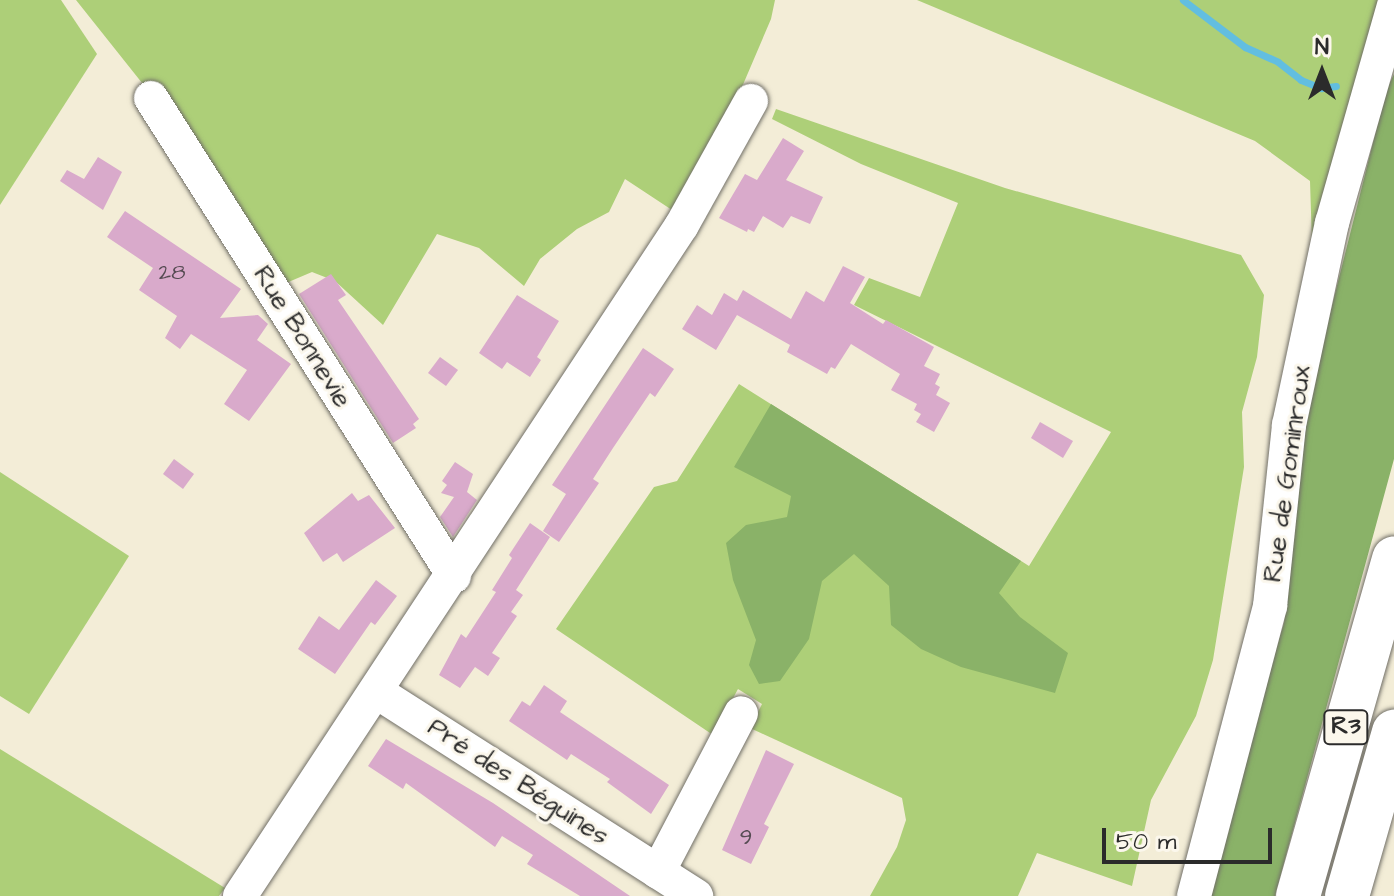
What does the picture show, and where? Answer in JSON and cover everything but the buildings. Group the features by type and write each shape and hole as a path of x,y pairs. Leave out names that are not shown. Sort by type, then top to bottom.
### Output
{"highway":[{"name":"R3","path":"1298,896 1394,558"},
{"name":"R3","path":"1347,896 1394,732"}],"street":[{"name":"Rue de Gominroux","path":"1194,896 1270,606 1289,425 1332,223 1393,12"},
{"name":"Rue Bonnevie","path":"151,98 454,576"},
{"path":"240,896 454,576 682,225 751,101"},
{"name":"Pré des Béguines","path":"377,692 696,896"},
{"path":"658,872 741,713"}],"green space":[{"path":"0,0 61,0 97,54 0,205"},
{"path":"76,0 775,0 771,19 733,108 672,210 625,179 609,212 577,229 540,259 524,286 479,248 437,234 383,325 335,281 312,272 272,289 189,142"},
{"path":"917,0 1381,0 1312,244 1310,181 1255,141"},
{"path":"1394,74 1394,459 1275,896 1198,896 1284,623 1309,397 1386,91"},
{"path":"776,109 1005,188 1241,255 1264,295 1257,357 1242,412 1244,467 1213,660 1196,716 1151,800 1132,886 1037,853 1018,896 870,896 897,847 906,820 902,798 750,728 762,704 738,689 713,735 556,629 654,487 677,481 739,384 1029,566 1111,432 854,305 869,278 920,297 958,203 861,164 772,119"},
{"path":"771,404 1021,561 999,593 1020,617 1068,653 1055,693 961,667 921,649 891,625 889,586 854,554 822,581 809,639 780,681 759,684 749,665 756,640 733,580 726,543 746,525 787,517 791,496 734,467"},
{"path":"0,472 129,556 29,714 0,696"},
{"path":"0,749 225,888 219,896 0,896"}],"waterway":[{"path":"1183,0 1245,47 1278,62 1301,80 1321,88 1336,86"}]}
